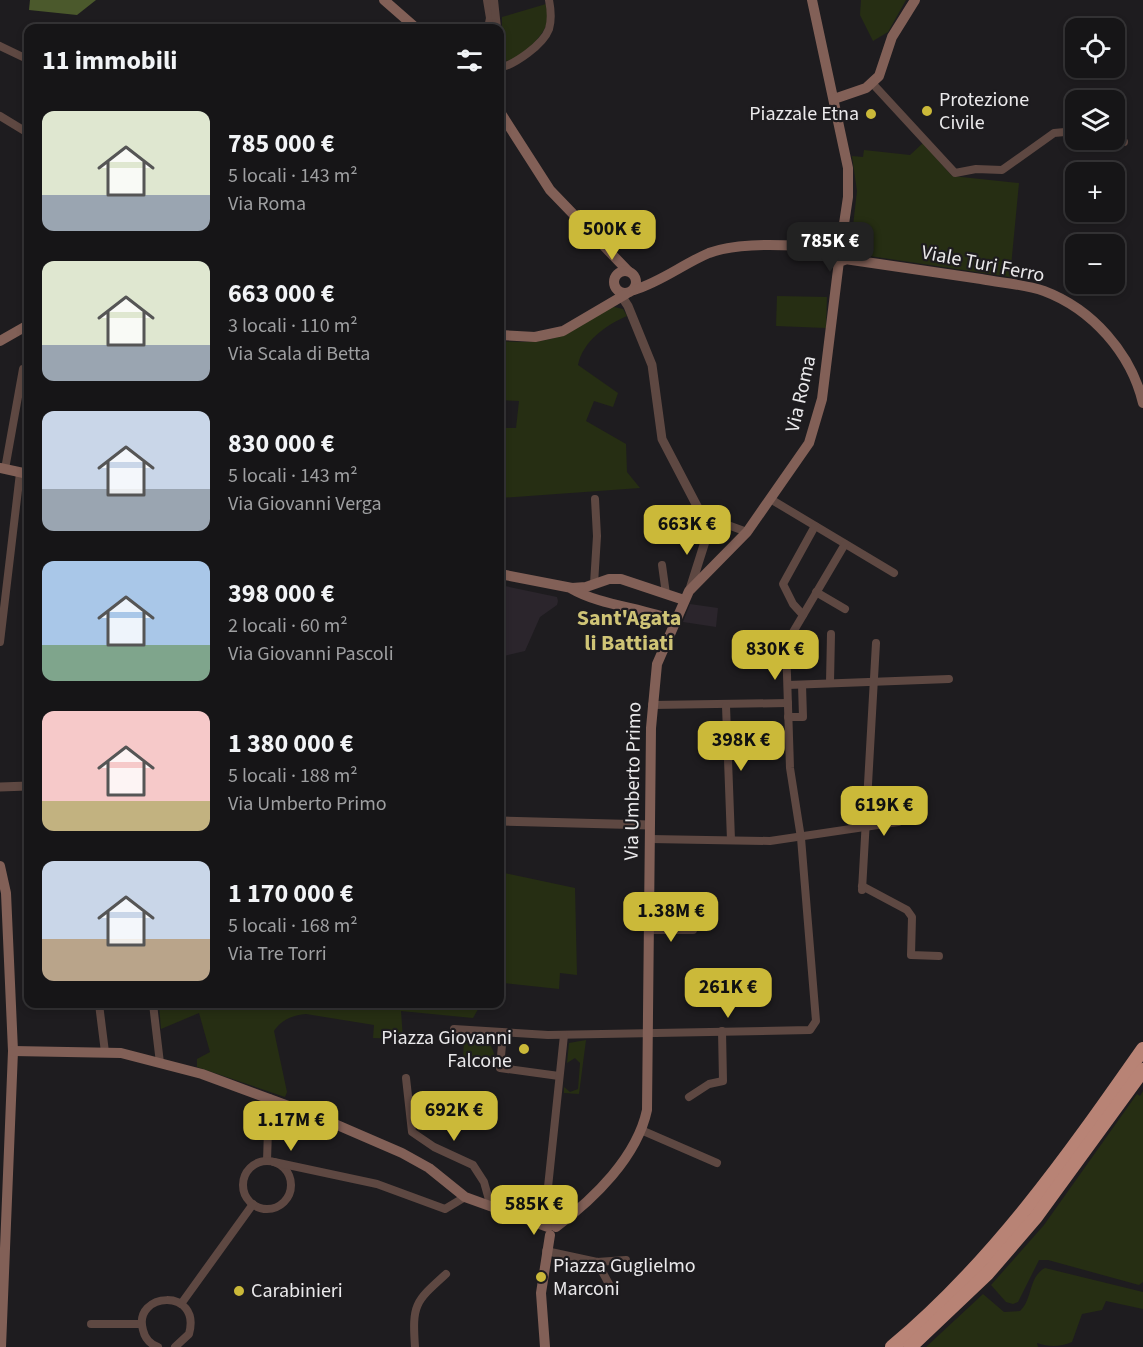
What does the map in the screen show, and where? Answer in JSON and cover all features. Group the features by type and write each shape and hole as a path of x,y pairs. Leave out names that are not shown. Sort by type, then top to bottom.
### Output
{"highway":[{"path":"892,1347 964,1279 1028,1209 1143,1049"},
{"path":"910,1347 987,1274 1036,1217 1143,1070"}],"main road":[{"path":"384,0 411,24"},
{"name":"Via Roma","path":"686,596 747,532 772,500 801,456 815,427 831,340 849,180 813,0"},
{"path":"834,99 872,83 882,70 892,37 915,0"},
{"path":"504,118 549,190 601,246 632,274 637,284 622,291 575,325 548,335 504,335"},
{"name":"Viale Turi Ferro","path":"622,291 659,279 710,253 747,245 840,253 870,263 1024,286 1060,299 1092,320 1114,343 1135,378 1143,403"},
{"path":"601,246 622,291"},
{"path":"622,291 620,272 659,279"},
{"path":"596,310 608,304 622,291"},
{"path":"0,341 24,327"},
{"path":"2,469 24,473"},
{"path":"504,575 572,588 588,597 641,609 675,621"},
{"path":"572,588 609,579 621,579 666,594 686,596"},
{"path":"588,597 592,584"},
{"name":"Via Umberto Primo","path":"550,1229 605,1183 641,1130 647,1110 652,705 657,664 686,596"},
{"path":"0,866 6,893 13,1051 4,1125 1,1347"},
{"path":"13,1051 105,1052 160,1063 212,1077 409,1156 429,1168 465,1197 550,1229 541,1309 545,1347"}],"street":[{"path":"487,0 489,24"},
{"path":"494,0 497,24"},
{"path":"504,66 515,62 548,31 552,18 549,0"},
{"path":"0,45 24,57"},
{"path":"872,83 955,173 976,169 999,171 1017,162 1054,133 1065,132"},
{"path":"0,116 24,131"},
{"path":"622,291 652,365 662,439 708,526"},
{"path":"2,469 23,369"},
{"path":"0,642 24,473"},
{"path":"592,584 597,536 595,499"},
{"path":"772,500 894,573"},
{"path":"686,596 708,526 714,520 747,532"},
{"path":"803,615 793,604 783,585 815,526"},
{"path":"454,1029 564,1035 810,1030 814,1026 816,1021 801,838 790,768 786,644 845,544"},
{"path":"662,565 666,594"},
{"path":"816,592 845,609"},
{"path":"830,682 831,634"},
{"path":"876,643 862,888 907,910 912,917 911,956 939,956"},
{"path":"788,685 949,679"},
{"path":"788,717 803,717 802,685"},
{"path":"652,705 726,706 788,703"},
{"path":"726,706 731,840"},
{"path":"0,787 24,786"},
{"path":"504,821 650,825"},
{"path":"650,839 801,838 898,822"},
{"path":"649,930 693,930"},
{"path":"100,1008 105,1052"},
{"path":"153,1008 160,1063"},
{"path":"689,1097 709,1084 723,1081 722,1031"},
{"path":"503,1033 500,1068 559,1079"},
{"path":"550,1229 559,1079 564,1035"},
{"path":"406,1078 412,1132 434,1147 473,1165 484,1182 491,1207"},
{"path":"269,1098 270,1161"},
{"path":"641,1130 717,1163"},
{"path":"270,1161 288,1173 291,1184"},
{"path":"303,1167 295,1173 288,1196 275,1207 264,1208 253,1204 244,1190 246,1173 252,1167 270,1161 303,1167 377,1184 445,1209 465,1197"},
{"path":"181,1304 253,1204"},
{"path":"546,1251 597,1262 626,1260"},
{"path":"597,1262 609,1284"},
{"path":"415,1347 417,1303 446,1274"},
{"path":"158,1347 147,1340 141,1324 143,1316 152,1304 167,1299 181,1304 190,1318 191,1326 184,1341 175,1347"},
{"path":"91,1324 141,1324"}],"shaded area":[{"path":"504,586 557,597 557,605 540,617 525,651 504,656"},
{"path":"690,604 718,608 716,627 683,622"}],"green space":[{"path":"30,0 96,0 77,15 29,10"},
{"path":"861,0 906,0 888,32 873,41 860,15"},
{"path":"546,4 548,21 541,35 530,47 516,57 504,61 502,17"},
{"path":"923,143 952,176 1019,183 1010,277 863,255 851,243 857,191 852,156 863,157 864,150 910,155"},
{"path":"777,296 827,297 826,328 776,326"},
{"path":"610,306 623,309 627,316 611,324 590,341 578,365 618,393 613,407 594,401 586,421 626,444 627,472 640,488 504,498 504,428 516,428 519,401 504,400 504,341 546,340 570,332"},
{"path":"504,873 575,888 577,975 560,973 559,989 504,983"},
{"path":"159,1008 479,1008 473,1018 401,1011 403,1039 373,1038 374,1025 306,1014 288,1019 274,1031 287,1092 285,1097 197,1067 197,1059 210,1052 199,1013 161,1029"},
{"path":"464,1038 478,1039 489,1044 496,1061 463,1059"},
{"path":"586,1040 579,1094 564,1093 564,1087 570,1092 578,1089 580,1063 575,1058 567,1063 569,1043"},
{"path":"1143,1091 1143,1282 1139,1285 1048,1260 1039,1260 1018,1302 1013,1304 1006,1302 991,1285 1044,1225 1137,1094 1140,1096"},
{"path":"1045,1268 1143,1292 1143,1309 1106,1301 1102,1310 1082,1314 1072,1342 1063,1345 1050,1346 1037,1343 1038,1347 926,1347 983,1294 1004,1312 1020,1311 1027,1300 1033,1282"}],"place":[{"name":"Protezione Civile","path":"927,111"},
{"name":"Piazzale Etna","path":"871,114"},
{"name":"Piazza Giovanni Falcone","path":"524,1049"},
{"name":"Piazza Guglielmo Marconi","path":"541,1277"},
{"name":"Carabinieri","path":"239,1291"}],"district":[{"name":"Sant'Agata li Battiati","path":"629,630"}]}
